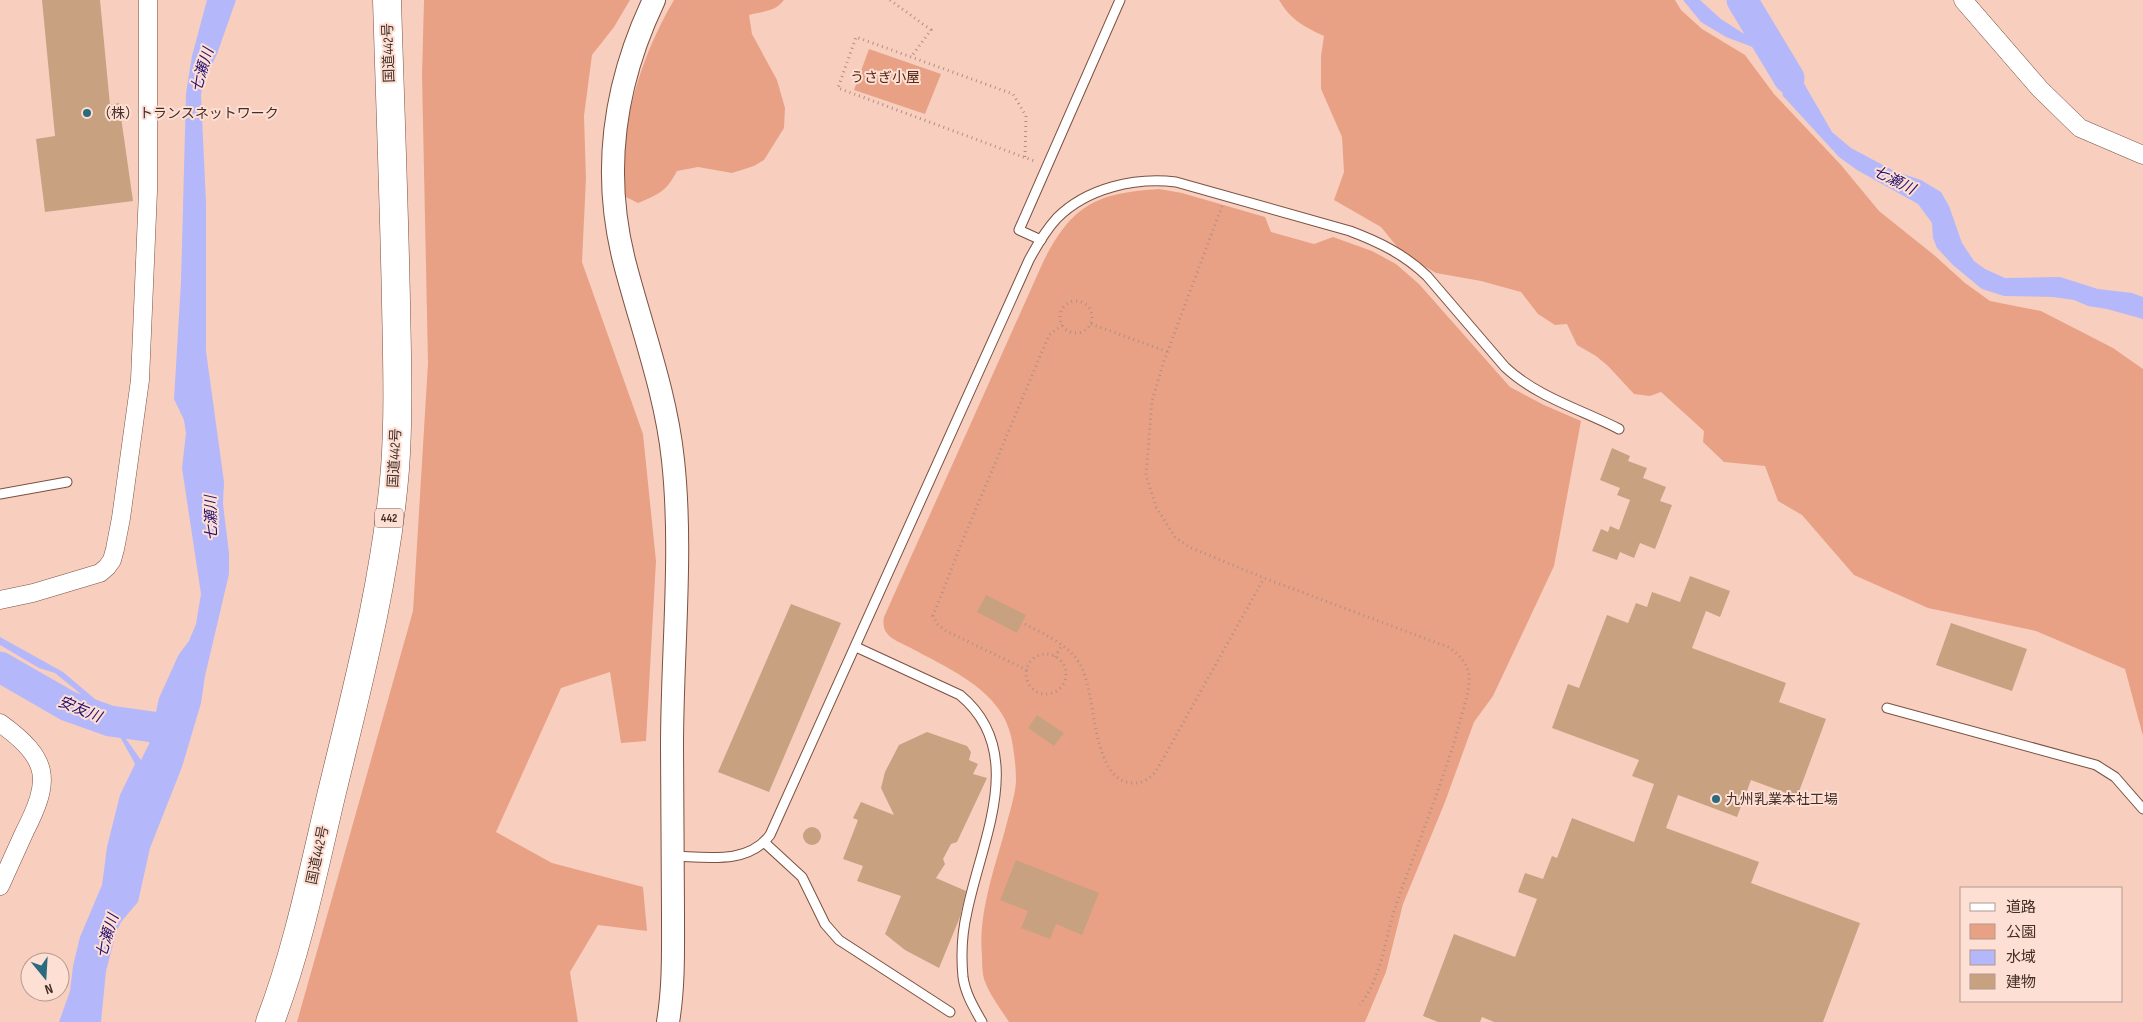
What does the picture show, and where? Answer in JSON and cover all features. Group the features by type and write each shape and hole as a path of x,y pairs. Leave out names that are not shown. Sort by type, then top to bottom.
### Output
{"highway":[{"name":"国道442号","path":"270,1022 287,977 300,928 361,668 373,614 395,467 397,372 395,240 386,0"}],"street":[{"path":"0,600 41,591 100,573 112,560 115,550 140,380 148,191 148,0"},
{"path":"654,0 638,36 625,76 616,121 613,182 622,249 664,404 675,478 672,988 668,1022"},
{"path":"1963,0 2040,89 2080,128 2143,155"},
{"path":"0,723 24,742 34,754 42,777 43,787 35,811 0,886"}],"lane":[{"path":"1041,240 1019,230 1120,0"},
{"path":"673,856 719,857 741,855 754,850 764,842 782,811 1029,260 1058,218 1076,204 1092,196 1134,181 1156,180 1176,182 1350,231 1392,249 1413,263 1427,276 1519,380 1536,391 1619,429"},
{"path":"0,494 67,482"},
{"path":"856,647 960,696 976,711 991,739 997,764 997,787 967,912 962,949 964,978 968,996 982,1022"},
{"path":"1887,708 2096,765 2114,776 2143,809"},
{"path":"764,842 802,877 825,924 839,940 950,1012"}],"path":[{"path":"890,0 932,30 911,57"},
{"path":"1025,157 1026,116 1013,94 856,38 838,88 1047,166"},
{"path":"1223,204 1168,352 1152,401 1146,475 1156,507 1174,537 1189,547 1264,578 1448,647 1462,656 1468,670 1469,684 1464,708 1443,780 1393,914 1371,992 1360,1005"},
{"path":"1076,301 1085,304 1092,312 1091,324 1086,330 1076,334 1070,332 1062,325 1060,318 1062,309 1071,302 1076,301"},
{"path":"1091,324 1168,352"},
{"path":"1026,670 946,631 937,624 933,616 1049,335 1062,325"},
{"path":"1025,624 1062,645 1072,653 1082,668 1088,685 1103,756 1110,771 1128,782 1142,782 1154,774 1159,766 1264,578"},
{"path":"1055,657 1062,645"},
{"path":"1042,655 1055,657 1063,664 1066,677 1064,684 1057,691 1051,694 1044,694 1034,690 1026,679 1026,670 1030,662 1035,658 1042,655"}],"green space":[{"path":"424,0 630,0 614,27 592,55 584,116 586,179 582,262 643,434 656,561 646,741 621,743 610,672 561,688 496,832 552,863 643,887 647,931 598,925 570,972 578,1022 297,1022 413,611 428,363 422,75"},
{"path":"674,0 784,0 773,9 749,15 752,34 777,80 785,108 784,128 764,160 754,166 732,173 698,167 677,171 669,184 661,192 638,203 624,196 623,158 627,127 641,70 656,34"},
{"path":"1279,0 1675,0 1681,10 1702,29 1745,55 1774,94 1841,165 1879,211 1934,255 1965,283 1990,301 2041,311 2113,348 2143,369 2143,736 2125,669 2036,631 1928,608 1854,575 1802,515 1778,501 1765,466 1724,462 1703,442 1704,431 1661,392 1650,396 1634,394 1608,366 1596,356 1577,345 1567,324 1555,325 1538,314 1521,292 1481,281 1436,273 1403,254 1381,227 1334,200 1344,172 1342,137 1321,89 1321,56 1324,36 1298,22 1288,13"},
{"name":"うさぎ小屋","path":"869,49 941,74 925,114 854,90"},
{"path":"1159,189 1182,193 1265,217 1271,232 1314,244 1333,237 1372,251 1396,264 1419,284 1510,387 1544,405 1581,421 1554,566 1493,696 1474,722 1445,802 1403,904 1386,972 1365,1022 1009,1022 986,985 982,968 981,940 988,892 1012,806 1016,781 1011,736 1005,720 984,693 971,682 888,635 883,623 884,617 1044,260 1055,241 1065,226 1077,214 1103,198 1137,191"}],"water":[{"path":"207,0 236,0 217,54 203,84 201,95 206,203 206,351 224,482 223,504 229,553 229,574 205,676 201,703 182,767 150,848 138,902 121,922 116,933 106,971 101,1022 59,1022 66,1002 70,1002 73,966 80,937 102,885 107,847 120,795 135,764 118,733 98,708 55,673 39,668 0,645 0,637 63,672 102,705 141,760 149,744 159,698 179,654 189,641 196,624 201,594 182,468 186,433 184,420 174,399 181,282 186,93 192,56"},
{"path":"1683,0 1700,0 1721,19 1751,38 1762,40 1775,46 1795,68 1832,132 1851,148 1894,171 1921,180 1941,192 1949,206 1962,243 1974,261 1985,269 2005,278 2060,277 2098,289 2132,293 2143,297 2143,319 2088,306 2074,300 2053,297 2004,296 1982,289 1953,265 1937,248 1933,238 1932,223 1918,204 1857,170 1839,157 1783,96 1781,85 1789,81 1755,48 1726,37 1701,22"}],"building":[{"name":"（株）トランスネットワーク","path":"42,0 100,0 110,105 119,103 133,201 45,212 36,139 55,136"},
{"path":"1612,448 1630,456 1628,461 1647,468 1643,478 1666,487 1660,501 1672,505 1655,549 1640,543 1634,558 1620,552 1617,560 1592,551 1601,529 1608,532 1610,526 1619,530 1630,500 1617,495 1620,488 1600,480"},
{"name":"九州乳業本社工場","path":"1690,576 1730,591 1720,617 1706,611 1692,648 1786,683 1779,702 1826,719 1797,797 1751,780 1737,817 1678,795 1666,828 1759,862 1751,883 1860,923 1823,1022 1494,1022 1482,1017 1480,1022 1438,1022 1423,1016 1454,934 1515,957 1537,899 1518,892 1525,873 1543,879 1552,856 1557,858 1572,818 1634,842 1654,784 1632,776 1639,760 1552,728 1568,684 1579,688 1607,615 1628,623 1636,603 1647,607 1652,592 1680,602"},
{"path":"986,595 1026,615 1017,633 977,612"},
{"path":"791,604 841,623 769,792 718,772"},
{"path":"1951,623 2027,649 2012,691 1936,665"},
{"path":"1037,715 1064,733 1054,746 1028,728"},
{"path":"927,732 967,746 971,752 969,760 978,764 973,774 987,778 957,842 951,844 943,859 945,864 936,878 966,891 960,917 939,968 905,950 885,934 901,896 857,881 863,866 843,859 858,820 853,818 861,802 894,815 881,788 885,772 899,745"},
{"path":"812,827 818,830 821,836 818,842 812,845 806,842 803,836 806,830"},
{"path":"1016,860 1099,893 1082,935 1056,924 1050,939 1021,928 1028,911 1000,900"}],"waterway":[{"name":"七瀬川","path":"1742,0 1789,78"},
{"name":"安友川","path":"0,667 68,706 110,721 167,729"}],"place":[{"name":"（株）トランスネットワーク","path":"87,113"},
{"name":"九州乳業本社工場","path":"1716,799"}]}
